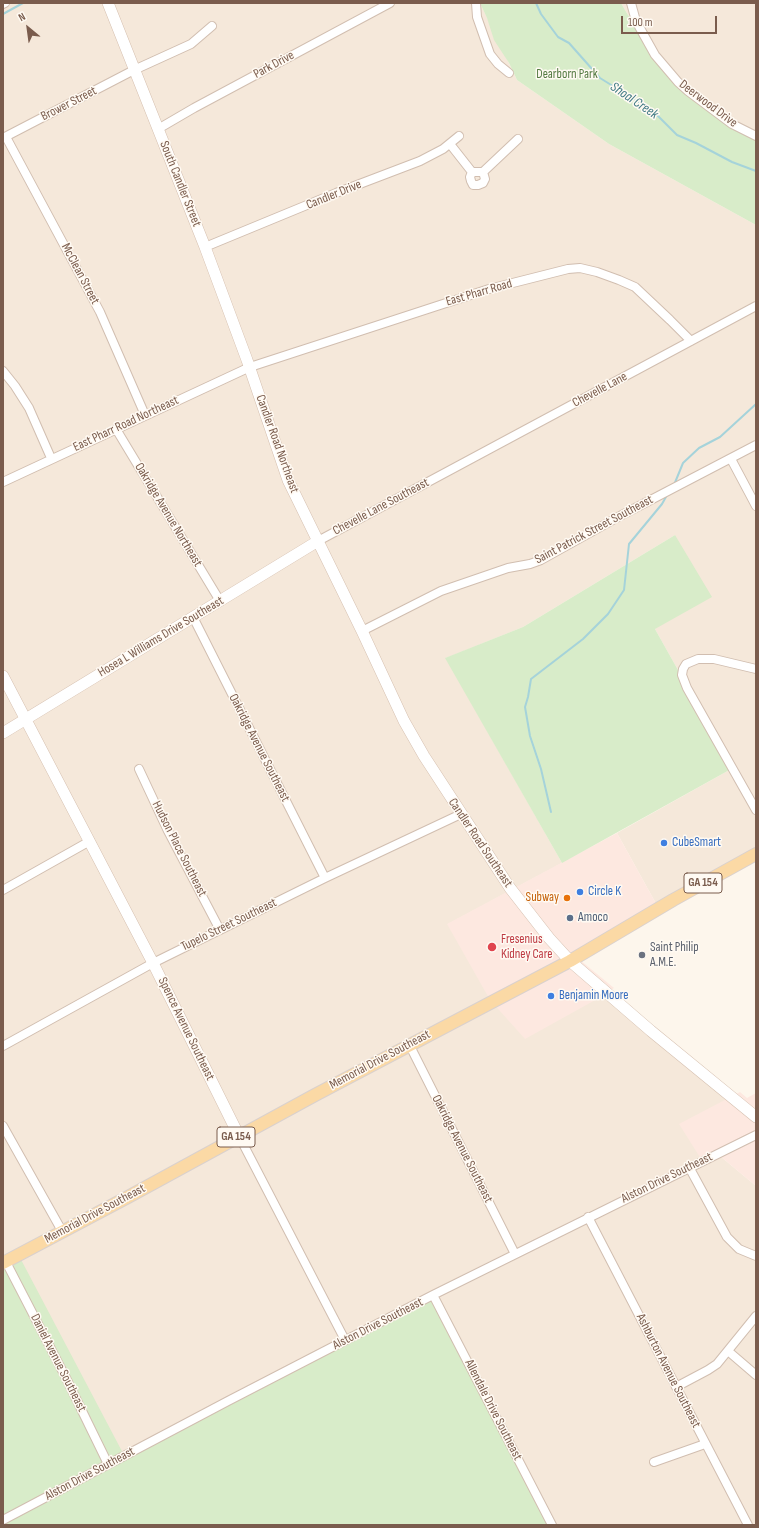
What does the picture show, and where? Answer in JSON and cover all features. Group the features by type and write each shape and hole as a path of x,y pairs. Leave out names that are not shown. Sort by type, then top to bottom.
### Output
{"main road":[{"name":"South Candler Street","path":"108,3 250,367"},
{"name":"Candler Road Northeast","path":"250,367 288,480 318,541"},
{"name":"Hosea L Williams Drive Southeast","path":"3,733 318,541"},
{"name":"Candler Road Southeast","path":"318,541 404,721 444,788 510,888 548,938 570,961 651,1031 756,1118"},
{"name":"Spence Avenue Southeast","path":"3,676 153,962 239,1136"},
{"name":"Memorial Drive Southeast","path":"5,1262 128,1197 409,1044 570,961 673,900 756,854"}],"street":[{"name":"Park Drive","path":"158,129 201,104 390,3"},
{"path":"476,3 477,18 490,54 498,64 509,73"},
{"name":"Deerwood Drive","path":"631,3 636,21 655,55 678,82 732,124 756,136"},
{"name":"Brower Street","path":"4,138 134,70 191,44 212,26"},
{"name":"Candler Drive","path":"204,247 336,193 420,161 443,149 459,136"},
{"name":"McClean Street","path":"4,138 100,312 145,415"},
{"path":"472,172 483,172 518,139"},
{"path":"450,144 472,172"},
{"path":"472,172 470,177 474,185 483,184 483,172"},
{"name":"East Pharr Road","path":"250,367 489,289 568,269 580,268 597,272 635,287 691,341"},
{"name":"Chevelle Lane","path":"444,474 756,306"},
{"name":"East Pharr Road Northeast","path":"3,482 51,458 250,367"},
{"path":"3,371 29,408 51,458"},
{"name":"Oakridge Avenue Northeast","path":"116,429 220,601"},
{"name":"Saint Patrick Street Southeast","path":"362,631 441,591 508,568 541,560 620,516 756,445"},
{"path":"731,459 756,506"},
{"name":"Chevelle Lane Southeast","path":"318,541 444,474"},
{"name":"Oakridge Avenue Southeast","path":"193,617 325,878"},
{"path":"756,669 714,659 698,659 686,664 682,675 687,688 756,810"},
{"name":"Hudson Place Southeast","path":"139,768 168,831 220,930"},
{"name":"Tupelo Street Southeast","path":"3,1046 153,962 325,878 461,814"},
{"path":"3,890 90,841"},
{"name":"Oakridge Avenue Southeast","path":"409,1044 515,1254"},
{"path":"3,1126 62,1231"},
{"name":"Alston Drive Southeast","path":"3,1520 433,1295 756,1135"},
{"name":"Spence Avenue Southeast","path":"239,1136 345,1340"},
{"path":"689,1167 727,1237 739,1249 756,1256"},
{"name":"Ashburton Avenue Southeast","path":"588,1217 748,1525"},
{"name":"Daniel Avenue Southeast","path":"5,1262 65,1376 108,1464"},
{"name":"Allendale Drive Southeast","path":"433,1295 552,1525"},
{"path":"676,1387 717,1364 756,1316"},
{"path":"728,1351 756,1375"},
{"path":"654,1462 705,1444"}],"shaded area":[{"path":"3,3 480,3 517,80 609,144 756,225 756,852 659,909 617,833 733,768 655,629 675,535 523,627 446,658 562,863 448,924 606,992 733,1096 714,1151 756,1186 756,1525 552,1525 124,1457 3,1260"},
{"path":"621,3 756,3 756,136 686,90 628,15"},
{"path":"617,833 659,909 580,960 614,988 525,1039 490,1000 447,924"},
{"path":"740,1092 747,1098 756,1093 756,1186 714,1151 701,1159 679,1124"}],"green space":[{"name":"Dearborn Park","path":"480,3 621,3 628,15 686,90 756,136 756,225 609,144 517,80 509,63 494,40 487,18"},
{"path":"675,535 712,597 655,629 733,768 562,863 445,658 523,627"},
{"path":"17,1252 125,1457 435,1296 552,1525 3,1525 3,1260"}],"waterway":[{"path":"3,14 23,3"},
{"name":"Shoal Creek","path":"536,3 541,14 558,37 569,43 600,78 653,111 677,135 732,162 756,171"},
{"path":"674,485 683,463 699,448 720,437 756,404"},
{"path":"551,812 541,769 530,736 525,707 531,679 583,639 608,614 624,590 629,544 662,504 667,495"}],"place":[{"name":"CubeSmart","path":"664,843"},
{"name":"Circle K","path":"580,892"},
{"name":"Subway","path":"567,898"},
{"name":"Amoco","path":"570,918"},
{"name":"Fresenius Kidney Care","path":"492,947"},
{"name":"Saint Philip A.M.E.","path":"642,955"},
{"name":"Benjamin Moore","path":"551,996"}]}
